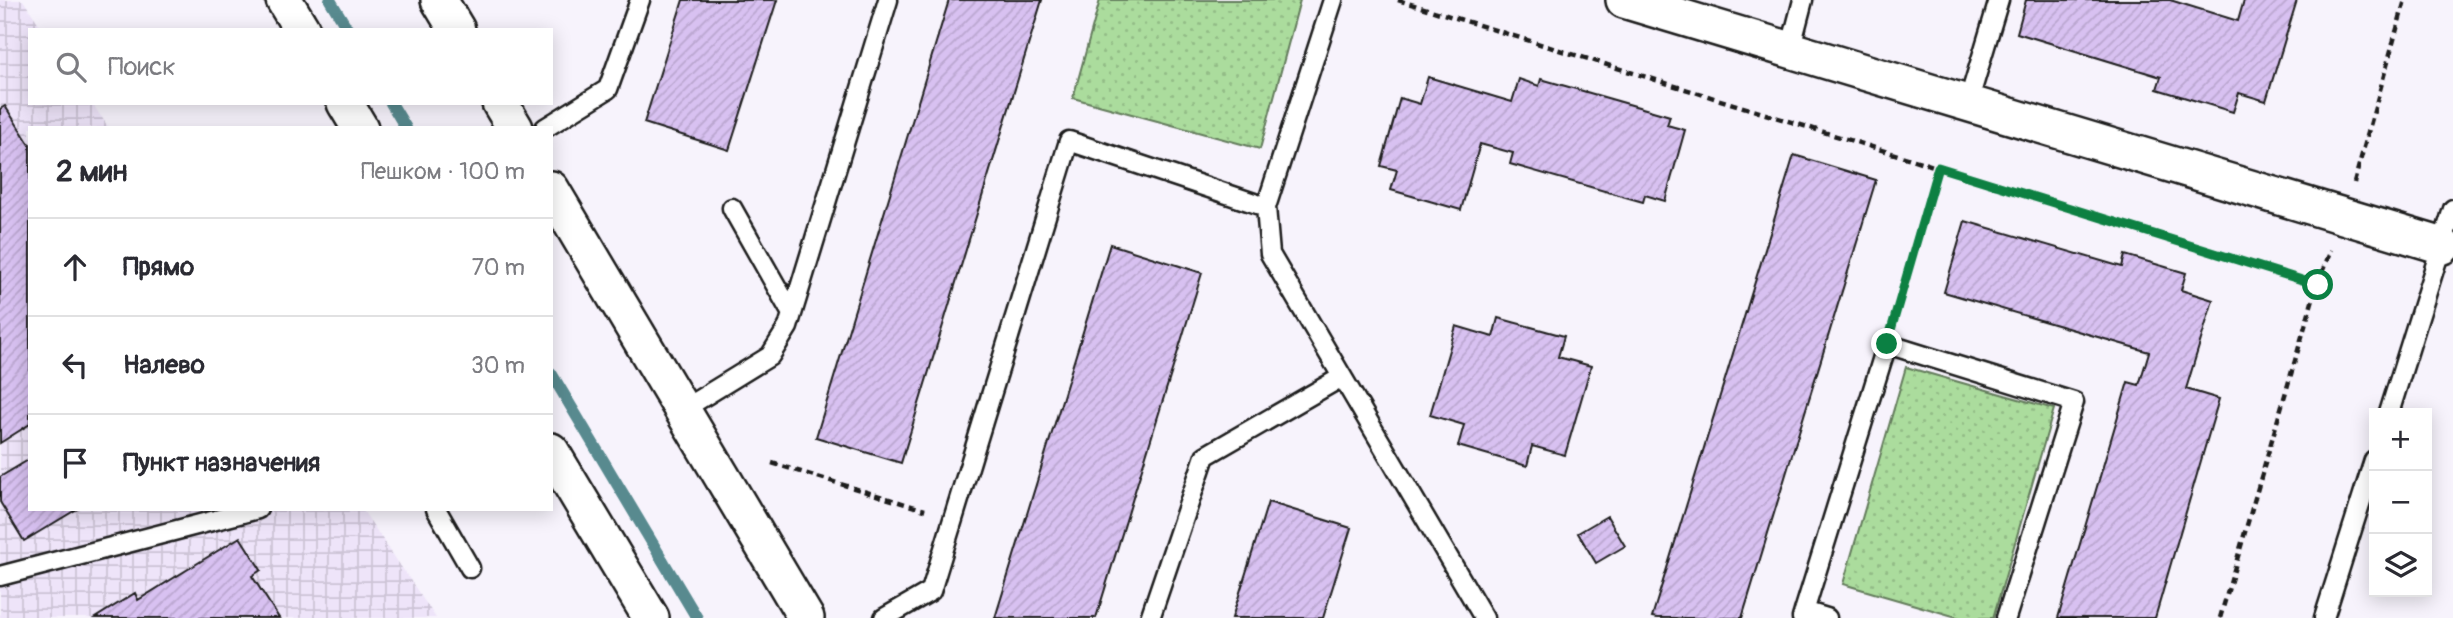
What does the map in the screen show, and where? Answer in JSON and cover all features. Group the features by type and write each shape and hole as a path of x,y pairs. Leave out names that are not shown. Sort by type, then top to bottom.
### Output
{"street":[{"path":"284,0 301,28"},
{"path":"439,0 456,28"},
{"path":"1624,0 2443,246"},
{"path":"346,105 359,126"},
{"path":"501,105 514,126"},
{"path":"553,192 806,618"},
{"path":"553,454 651,618"}],"lane":[{"path":"548,126 608,89 640,0"},
{"path":"682,410 770,356 792,314 888,0"},
{"path":"1333,0 1266,207 1270,254 1484,618"},
{"path":"1790,50 1803,0"},
{"path":"1969,103 1999,0"},
{"path":"884,618 931,591 1069,141 1266,207"},
{"path":"732,208 792,314"},
{"path":"2391,408 2453,209"},
{"path":"1827,618 1803,614 1887,344 2074,402 2006,618"},
{"path":"1150,618 1205,456 1342,377"},
{"path":"2324,618 2371,471"},
{"path":"0,576 250,511"},
{"path":"437,511 470,568"}],"path":[{"path":"1398,0 2318,285"},
{"path":"2220,618 2318,285 2344,216 2405,0"},
{"path":"1887,344 1938,167"},
{"path":"772,463 953,518"}],"shaded area":[{"path":"0,0 23,0 42,28 28,28 28,105 93,105 108,126 28,126 28,460 0,477"},
{"path":"0,502 24,541 74,511 363,511 436,618 0,618"}],"green space":[{"path":"1100,0 1300,0 1260,149 1073,98"},
{"path":"1906,367 2054,409 1993,618 1960,618 1843,584"}],"building":[{"path":"683,0 777,0 729,150 644,123"},
{"path":"949,0 1042,0 901,463 816,437"},
{"path":"2026,0 2170,0 2238,21 2244,0 2297,0 2266,101 2239,93 2233,112 2157,89 2161,77 2017,33"},
{"path":"1428,77 1512,102 1519,79 1539,86 1541,79 1670,116 1667,125 1685,130 1665,201 1645,195 1643,202 1510,164 1513,153 1480,144 1461,210 1391,190 1397,170 1381,166 1400,98 1420,104"},
{"path":"5,106 28,142 28,425 0,443 0,109"},
{"path":"1794,155 1876,180 1742,618 1652,617"},
{"path":"1965,221 2122,267 2125,255 2186,273 2181,290 2213,300 2186,389 2219,399 2155,618 2058,618 2128,382 2139,385 2149,352 1944,292"},
{"path":"1110,244 1202,273 1096,618 995,618"},
{"path":"1498,318 1564,336 1558,357 1591,366 1565,455 1532,446 1527,466 1458,446 1464,425 1430,415 1456,326 1493,337"},
{"path":"28,460 28,511 74,511 24,541 0,502 0,477"},
{"path":"1268,502 1351,528 1323,618 1232,618"},
{"path":"1607,516 1625,546 1596,563 1578,533"},
{"path":"240,537 261,570 252,576 279,618 95,618 135,593 138,600"}],"waterway":[{"path":"330,0 347,28"},
{"path":"392,105 405,126"},
{"path":"553,376 697,618"}],"route":[{"path":"1887,344 1938,167 2318,285"}]}
